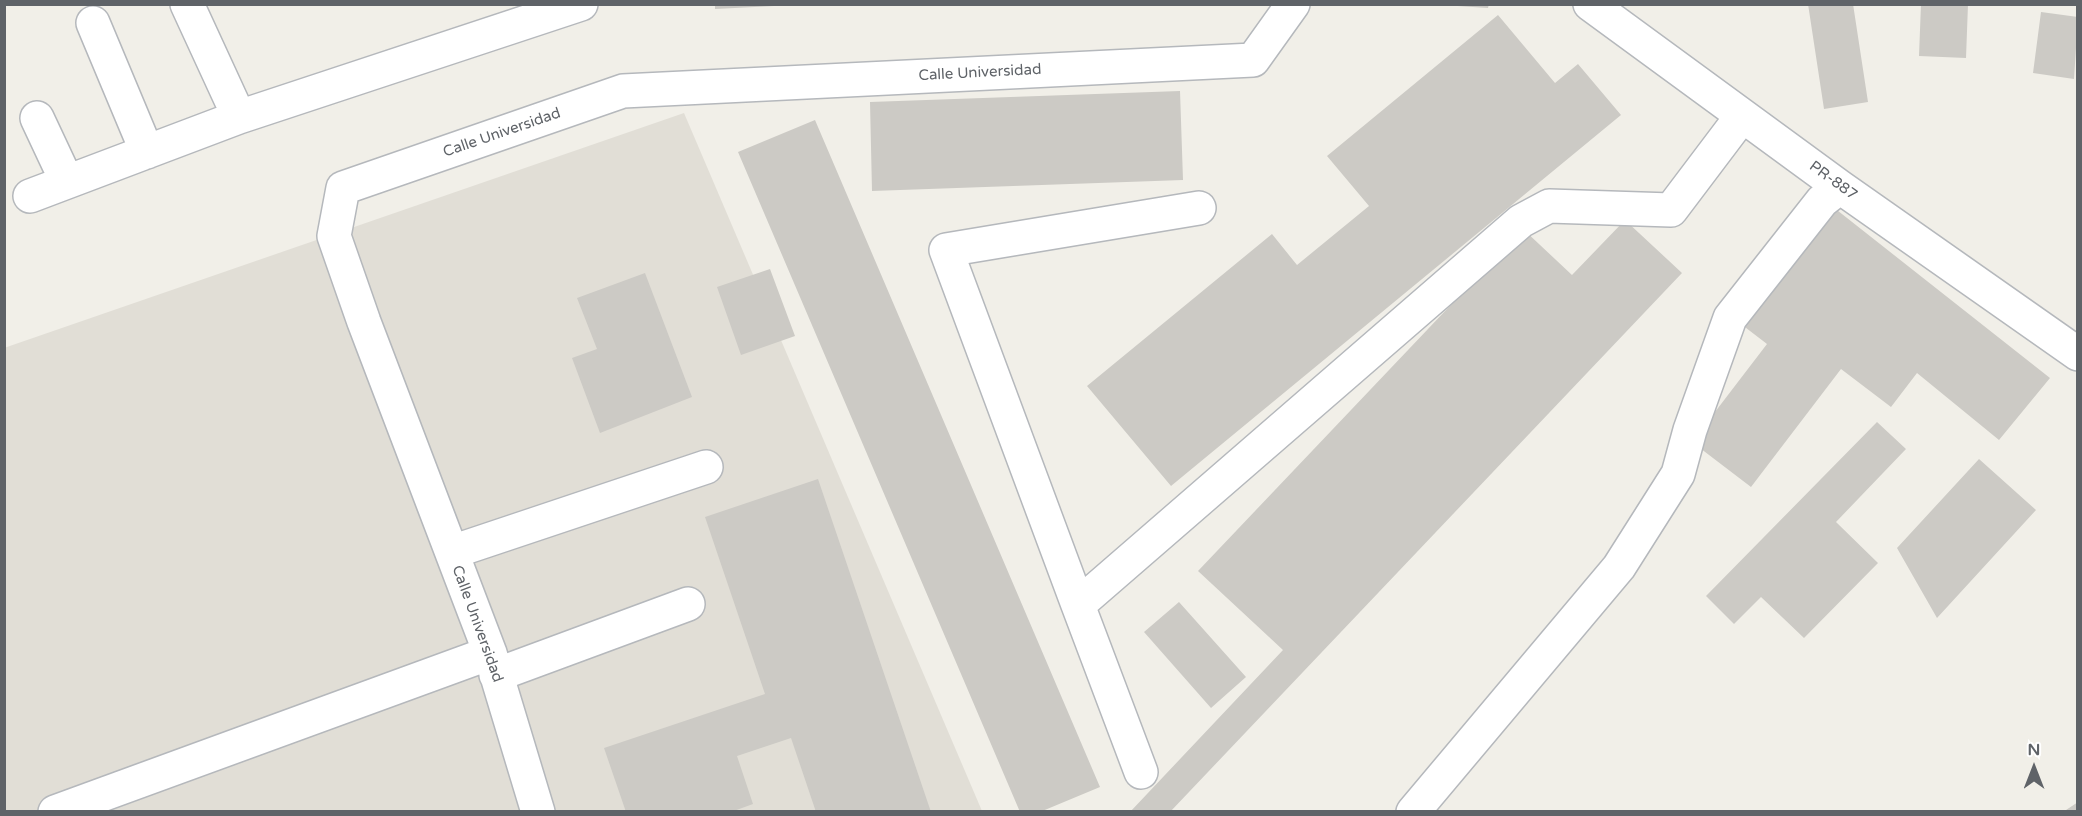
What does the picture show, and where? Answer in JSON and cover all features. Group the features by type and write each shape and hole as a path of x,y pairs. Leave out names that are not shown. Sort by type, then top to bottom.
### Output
{"street":[{"path":"187,4 239,117"},
{"path":"30,196 239,117 581,4"},
{"name":"Calle Universidad","path":"538,812 493,664 363,322 334,236 343,188 623,91 1253,60 1293,4"},
{"name":"PR-887","path":"1590,4 1840,187 2078,354"},
{"path":"93,23 147,152"},
{"path":"1078,605 1521,221 1550,206 1671,210 1742,116"},
{"path":"37,118 67,182"},
{"path":"1413,812 1619,567 1678,474 1690,430 1730,318 1822,201 1840,187"},
{"path":"1141,772 946,250 1199,208"},
{"path":"452,552 706,467"},
{"path":"56,812 493,664 688,604"}],"shaded area":[{"path":"684,113 982,811 5,811 4,348"}],"building":[{"path":"715,4 774,4 774,6 715,9"},
{"path":"1427,4 1489,4 1488,8"},
{"path":"1808,4 1853,4 1868,102 1824,109"},
{"path":"1921,4 1968,4 1966,58 1919,56"},
{"path":"2041,12 2078,17 2074,79 2033,73"},
{"path":"1498,15 1555,83 1578,64 1621,115 1171,486 1087,386 1272,234 1297,265 1369,206 1327,156"},
{"path":"1180,91 1183,180 872,191 870,102"},
{"path":"815,120 1100,787 1040,812 1020,812 738,152"},
{"path":"1828,203 2050,378 1999,440 1917,373 1891,407 1841,369 1751,487 1692,442 1767,344 1737,321"},
{"path":"1625,220 1682,273 1170,812 1130,812 1283,650 1198,571 1523,229 1572,275"},
{"path":"770,269 795,336 741,355 717,287"},
{"path":"645,273 692,397 600,433 572,358 597,349 577,298"},
{"path":"1877,422 1906,449 1836,522 1878,563 1804,638 1761,597 1734,624 1706,596"},
{"path":"1979,459 2036,510 1937,618 1897,548"},
{"path":"818,479 931,812 816,812 791,738 737,756 753,804 731,812 626,812 604,748 765,694 705,517"},
{"path":"1179,602 1246,677 1211,708 1144,632"},
{"path":"2078,802 2078,812 2063,812"}]}
